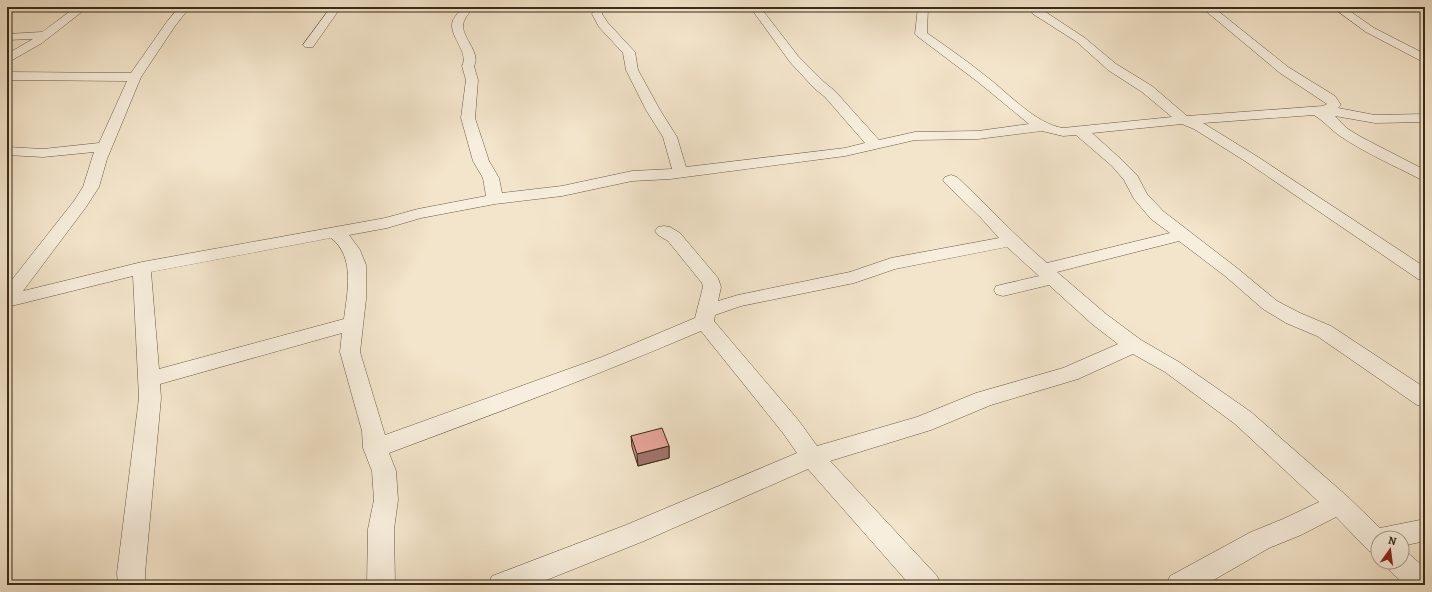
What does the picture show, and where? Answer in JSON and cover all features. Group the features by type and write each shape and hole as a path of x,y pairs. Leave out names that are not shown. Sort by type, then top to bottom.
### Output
{"street":[{"path":"7,59 25,50 83,7"},
{"path":"7,300 80,204 91,187 105,147 135,77 170,25 186,7"},
{"path":"309,45 336,7"},
{"path":"468,7 458,21 458,24 463,44 470,54 471,61 468,66 472,80 468,118 481,161 491,178 495,199"},
{"path":"600,7 597,14 603,25 629,52 632,70 653,110 670,137 680,172"},
{"path":"755,7 794,58 830,94 876,146"},
{"path":"923,7 921,34 1043,127"},
{"path":"1032,7 1037,12 1081,40 1112,67 1147,89 1184,120 1199,126 1253,160 1425,275"},
{"path":"1206,7 1264,52 1284,70 1330,99 1334,105 1321,110"},
{"path":"1337,7 1370,30 1425,59"},
{"path":"7,37 45,35"},
{"path":"7,76 135,77"},
{"path":"1321,110 1342,132 1425,176"},
{"path":"7,300 142,268 387,223 418,214 495,199 562,191 632,176 680,172 845,152 915,136 978,135 1043,127 1059,131 1079,130 1184,120 1321,110 1375,119 1425,118"},
{"path":"1079,130 1117,163 1131,178 1140,196 1153,210 1180,234 1231,272 1270,305 1294,318 1324,331 1425,399"},
{"path":"7,151 44,153 105,147"},
{"path":"951,180 1011,241 1049,273 1099,319 1134,345 1172,367 1243,418 1370,533"},
{"path":"334,232 343,239 351,250 357,265 356,299 350,352 373,431 375,448 384,471 386,500 381,529 381,585"},
{"path":"664,232 674,237 711,282 712,287 705,317"},
{"path":"1003,290 1049,273 1137,246 1173,238 1180,234"},
{"path":"375,448 528,394 609,362 738,301 848,279 891,264 1011,241"},
{"path":"132,585 131,573 150,398 142,268"},
{"path":"705,317 812,456 927,585"},
{"path":"149,380 213,361 352,324"},
{"path":"502,585 635,533 812,456 923,424 984,398 1070,374 1134,345"},
{"path":"1180,585 1260,540 1292,528 1339,504"},
{"path":"1410,533 1425,530"},
{"path":"1408,570 1424,585"}],"building":[{"path":"662,428 669,446 637,454 631,436"}]}
